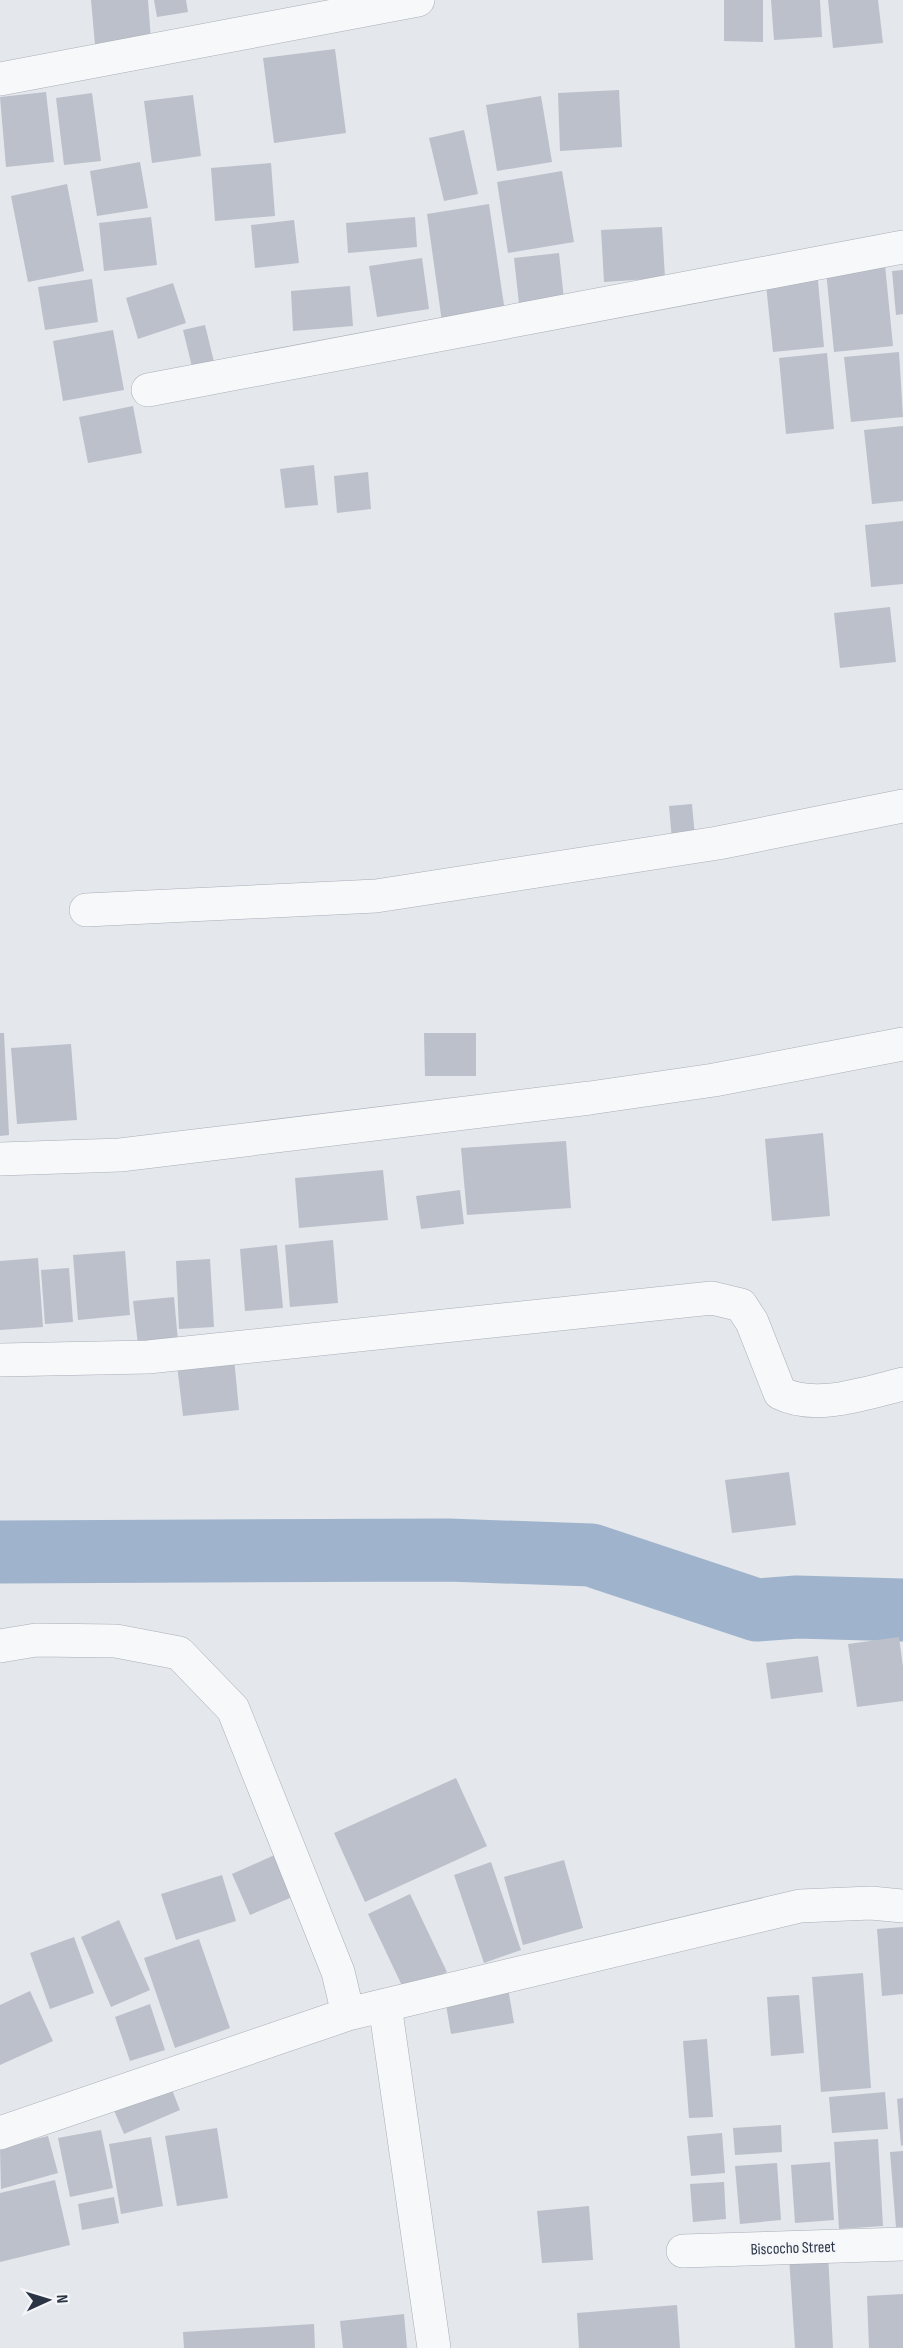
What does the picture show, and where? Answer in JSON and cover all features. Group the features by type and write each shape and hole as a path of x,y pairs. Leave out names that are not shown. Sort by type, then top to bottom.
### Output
{"street":[{"path":"0,79 418,0"},
{"path":"148,390 903,247"},
{"path":"86,910 376,896 718,843 903,806"},
{"path":"0,1159 120,1155 566,1101 714,1080 903,1044"},
{"path":"0,1360 148,1357 712,1298 741,1305 752,1322 780,1393 794,1400 804,1402 826,1399 903,1384"},
{"path":"0,1646 36,1640 116,1641 179,1653 233,1710 338,1971 348,2014"},
{"path":"0,2133 348,2014 800,1906 871,1903 903,1906"},
{"path":"386,2005 434,2348"},
{"name":"Biscocho Street","path":"683,2251 903,2244"}],"building":[{"path":"91,0 148,0 151,40 95,45"},
{"path":"154,0 186,0 188,12 157,17"},
{"path":"724,0 763,0 763,42 724,41"},
{"path":"771,0 820,0 822,37 774,40"},
{"path":"828,0 878,0 883,43 833,48"},
{"path":"335,49 346,133 274,143 263,58"},
{"path":"619,90 622,147 560,151 558,93"},
{"path":"46,92 54,162 6,167 0,97"},
{"path":"92,93 101,161 64,165 56,98"},
{"path":"193,95 201,156 152,163 144,101"},
{"path":"541,96 552,162 497,171 486,105"},
{"path":"464,130 478,194 444,201 429,138"},
{"path":"140,162 148,208 97,216 90,171"},
{"path":"271,163 275,216 215,221 211,168"},
{"path":"562,171 574,242 508,253 497,182"},
{"path":"67,184 84,271 28,282 11,196"},
{"path":"489,204 505,312 442,322 427,214"},
{"path":"151,217 157,265 104,271 99,223"},
{"path":"415,217 417,247 348,253 346,223"},
{"path":"294,220 299,263 255,268 251,225"},
{"path":"662,227 665,278 604,282 601,230"},
{"path":"559,253 565,308 520,313 514,258"},
{"path":"422,258 429,309 377,317 369,266"},
{"path":"885,265 893,346 834,352 826,271"},
{"path":"817,270 824,347 773,352 765,275"},
{"path":"903,270 903,314 896,315 892,271"},
{"path":"92,279 98,322 45,330 38,287"},
{"path":"173,283 186,323 138,339 126,298"},
{"path":"350,286 353,326 293,331 291,291"},
{"path":"205,325 217,374 195,379 183,330"},
{"path":"113,330 124,390 63,401 53,341"},
{"path":"899,352 903,417 851,422 844,357"},
{"path":"827,353 834,429 786,434 779,358"},
{"path":"133,406 142,453 88,463 79,417"},
{"path":"903,426 903,501 872,504 864,430"},
{"path":"314,465 318,505 285,508 280,469"},
{"path":"368,472 371,509 337,513 334,476"},
{"path":"903,521 903,584 871,587 865,525"},
{"path":"890,607 896,662 840,668 834,613"},
{"path":"692,804 695,838 672,840 669,806"},
{"path":"0,1033 4,1033 9,1135 0,1136"},
{"path":"424,1033 476,1033 476,1076 425,1076"},
{"path":"71,1044 77,1120 17,1124 11,1048"},
{"path":"823,1133 830,1216 772,1221 765,1139"},
{"path":"566,1141 571,1208 467,1215 461,1148"},
{"path":"383,1170 388,1220 299,1228 295,1178"},
{"path":"460,1190 464,1224 421,1229 416,1196"},
{"path":"333,1240 338,1303 290,1307 285,1245"},
{"path":"277,1245 283,1308 245,1311 240,1249"},
{"path":"125,1251 130,1315 78,1320 73,1255"},
{"path":"38,1258 43,1327 0,1330 0,1261"},
{"path":"210,1259 214,1327 179,1329 176,1261"},
{"path":"69,1268 73,1322 45,1324 41,1270"},
{"path":"174,1297 178,1341 138,1345 133,1301"},
{"path":"234,1358 239,1410 183,1416 177,1365"},
{"path":"789,1472 796,1525 732,1533 725,1480"},
{"path":"899,1637 903,1667 903,1701 857,1707 848,1644"},
{"path":"818,1656 823,1692 771,1699 766,1663"},
{"path":"456,1778 487,1846 365,1902 334,1833"},
{"path":"279,1853 297,1895 250,1915 232,1874"},
{"path":"564,1860 583,1928 523,1945 504,1877"},
{"path":"491,1862 521,1950 484,1963 454,1875"},
{"path":"222,1875 236,1921 176,1940 161,1894"},
{"path":"410,1894 447,1972 405,1992 368,1914"},
{"path":"119,1920 150,1990 111,2007 81,1937"},
{"path":"903,1927 903,1994 882,1996 877,1929"},
{"path":"74,1937 94,1993 50,2009 30,1953"},
{"path":"199,1939 230,2028 175,2048 144,1958"},
{"path":"863,1973 871,2088 821,2092 812,1977"},
{"path":"508,1988 514,2023 451,2034 445,1999"},
{"path":"30,1991 53,2041 0,2065 0,2005"},
{"path":"799,1995 804,2053 771,2056 767,1997"},
{"path":"150,2004 165,2050 130,2061 115,2017"},
{"path":"707,2039 713,2117 689,2118 683,2041"},
{"path":"170,2085 180,2110 124,2134 113,2108"},
{"path":"885,2092 888,2129 832,2133 829,2097"},
{"path":"903,2098 903,2145 901,2146 897,2099"},
{"path":"781,2125 782,2152 735,2155 733,2128"},
{"path":"217,2128 228,2198 177,2206 165,2136"},
{"path":"101,2130 113,2188 70,2197 58,2138"},
{"path":"722,2133 725,2173 691,2176 687,2136"},
{"path":"48,2136 58,2173 1,2189 0,2148"},
{"path":"151,2137 163,2206 121,2214 109,2144"},
{"path":"878,2139 883,2226 839,2229 834,2142"},
{"path":"903,2151 903,2227 896,2227 890,2152"},
{"path":"830,2162 834,2220 795,2223 791,2165"},
{"path":"777,2163 781,2220 740,2224 735,2166"},
{"path":"55,2180 70,2245 0,2262 0,2193"},
{"path":"724,2182 726,2219 693,2222 690,2184"},
{"path":"114,2197 119,2223 82,2230 78,2204"},
{"path":"589,2206 593,2260 542,2263 537,2211"},
{"path":"828,2254 833,2348 795,2348 789,2256"},
{"path":"903,2294 903,2348 869,2348 867,2296"},
{"path":"677,2305 680,2348 579,2348 577,2313"},
{"path":"404,2314 407,2348 343,2348 340,2321"},
{"path":"314,2324 315,2348 184,2348 183,2332"}],"waterway":[{"path":"0,1552 448,1550 591,1555 757,1610 797,1607 903,1610"}]}
